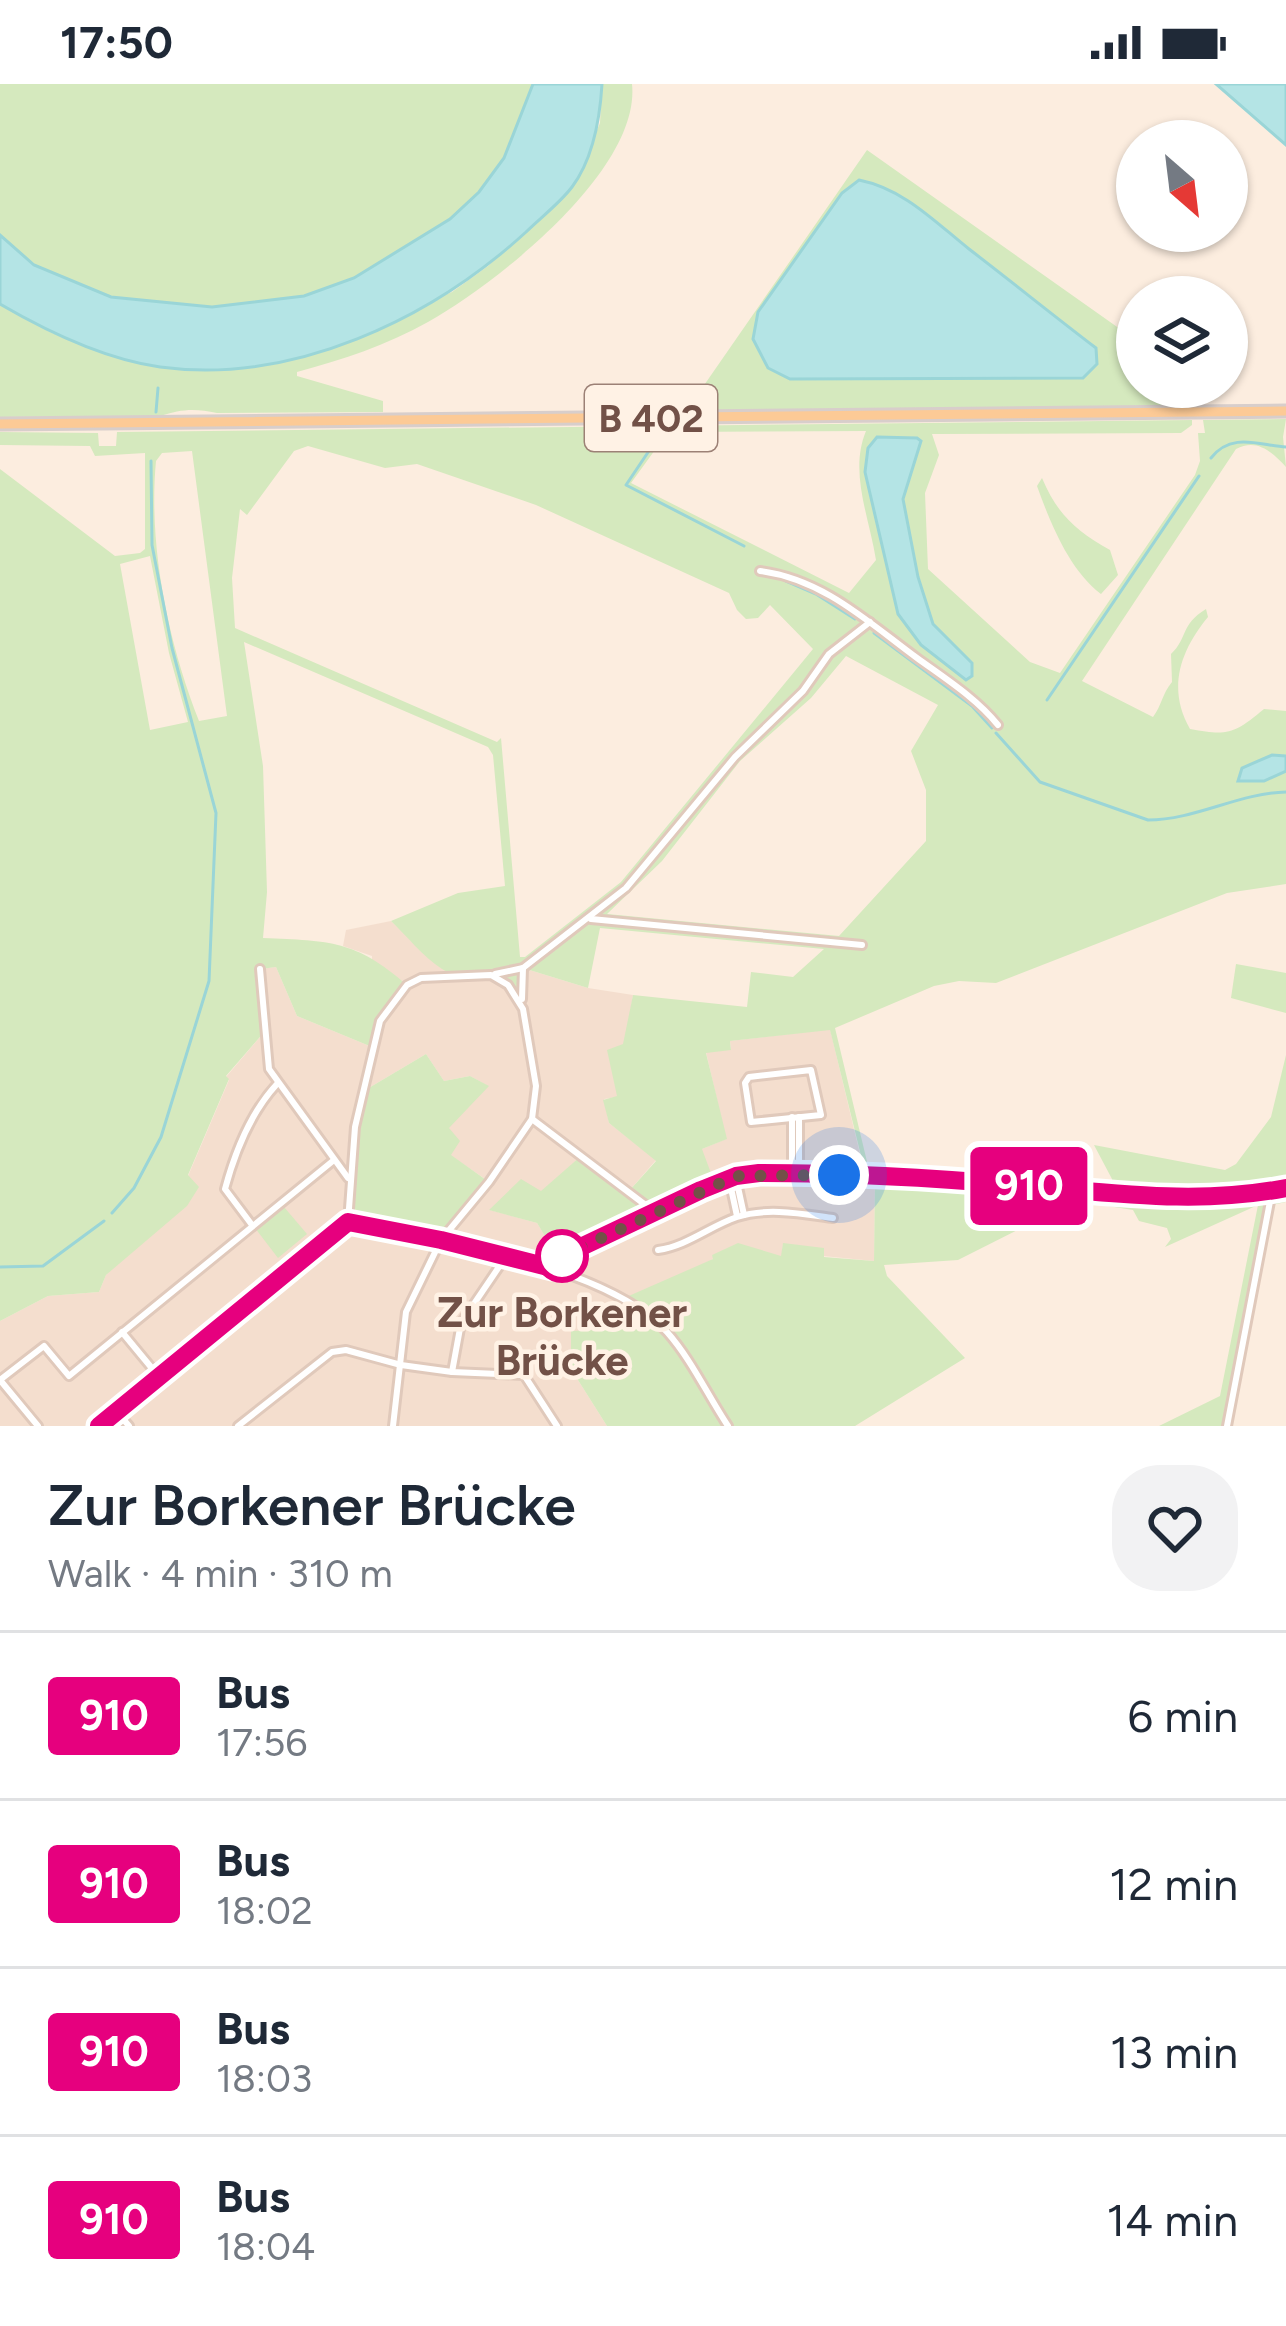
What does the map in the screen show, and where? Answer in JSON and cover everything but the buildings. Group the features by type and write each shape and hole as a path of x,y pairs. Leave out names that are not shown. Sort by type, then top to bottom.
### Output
{"main road":[{"name":"B 402","path":"0,424 1286,411"}],"street":[{"path":"760,571 818,588 977,702 998,725"},
{"path":"99,1426 348,1222 355,1126 372,1047 380,1021 407,986 421,978 523,968 591,919 649,864 735,758 802,691 829,654 870,622"},
{"path":"591,919 862,946"},
{"path":"393,1426 406,1312 441,1240 532,1119 536,1086 523,968"},
{"path":"260,969 269,1069 350,1181"},
{"path":"491,974 508,985 524,1009"},
{"path":"811,1070 821,1115 795,1116 751,1122 746,1080 811,1070"},
{"path":"252,1225 225,1189 248,1126 277,1084"},
{"path":"795,1116 795,1173"},
{"path":"532,1119 656,1213"},
{"path":"38,1426 0,1380 44,1346 69,1376 334,1160"},
{"path":"552,1268 562,1256 732,1178 795,1173 1171,1198 1225,1198 1286,1188"},
{"path":"732,1178 741,1216"},
{"path":"1227,1426 1272,1191"},
{"path":"658,1250 741,1216 793,1213 833,1218"},
{"path":"348,1222 552,1268 607,1290 668,1334 728,1426"},
{"path":"452,1372 461,1323 505,1258"},
{"path":"122,1332 160,1378"},
{"path":"238,1426 332,1352 346,1350 400,1365 524,1375 556,1426"},
{"path":"117,1412 129,1426"}],"shaded area":[{"path":"391,921 441,968 523,968 588,988 633,995 617,1097 604,1099 609,1123 656,1160 629,1191 541,1192 490,1210 537,1223 559,1258 702,1149 726,1139 706,1052 731,1049 730,1041 830,1029 865,1175 875,1176 874,1261 823,1256 783,1244 782,1256 712,1255 571,1369 607,1426 0,1426 0,1321 48,1296 99,1292 106,1275 188,1176 229,1080 226,1077 266,1030 260,969 276,967 297,1016 372,1047 372,956 343,946 346,930","holes":["426,1054 444,1081 470,1076 488,1086 448,1128 450,1155 488,1181 441,1240 362,1092"]}],"green space":[{"path":"0,84 533,84 504,158 479,192 450,219 354,278 304,296 213,307 111,297 34,265 0,235"},
{"path":"602,84 632,84 629,117 614,152 559,221 490,280 428,322 364,351 297,372 297,376 383,401 383,412 195,410 160,416 0,417 0,304 52,333 160,367 278,364 452,292 488,266 573,186 600,123"},
{"path":"867,150 1116,326 1116,408 1191,408 1192,412 682,417"},
{"path":"1286,419 1286,467 1257,446 1236,449 1082,681 1153,717 1172,682 1171,654 1192,621 1206,609 1208,617 1190,643 1180,671 1183,714 1190,729 1222,732 1237,728 1264,709 1286,711 1286,884 1227,893 996,983 959,981 934,986 835,1028 869,1170 930,1170 1112,1189 1112,1179 1094,1145 1225,1170 1236,1164 1271,1117 1286,1055 1286,1202 1272,1205 1230,1426 1159,1426 1220,1396 1258,1205 1165,1247 1171,1239 1167,1228 1139,1221 1133,1210 996,1188 994,1213 1038,1215 1039,1219 958,1260 884,1265 887,1276 965,1358 855,1426 607,1426 571,1369 571,1331 595,1330 615,1302 713,1259 712,1255 738,1243 781,1256 783,1243 824,1248 824,1257 874,1261 875,1177 866,1176 830,1030 730,1041 731,1050 706,1053 727,1139 702,1149 715,1184 559,1259 537,1223 489,1210 521,1179 541,1191 581,1156 629,1191 656,1161 609,1123 603,1100 617,1096 607,1050 623,1044 633,995 747,1007 751,972 793,977 824,949 600,928 588,988 523,968 523,1009 505,983 442,969 391,921 458,893 505,886 493,755 488,747 244,642 263,766 267,892 263,938 307,940 357,951 407,985 380,1021 372,1047 297,1016 276,967 261,969 266,1030 226,1076 229,1079 188,1175 199,1187 187,1206 106,1275 99,1292 48,1296 0,1321 0,469 115,556 145,549 145,453 95,456 90,446 0,445 0,432 98,433 99,446 116,446 117,432 1192,420 1181,433 932,434 939,455 925,493 928,569 1030,662 1060,673 1195,475 1200,461 1198,433 1205,433 1203,420","holes":["866,431 860,478 876,560 849,593 631,483 668,432","308,446 385,468 417,464 536,505 729,593 746,619 758,618 770,605 813,649 621,882 520,957 501,738 497,742 235,628 232,578 240,509 247,515 294,451","192,451 227,716 199,721 178,659 155,526 156,461 162,453","150,556 188,722 150,730 120,564","846,656 938,705 911,751 926,790 926,841 839,936 607,914 662,861 740,761 811,698"]},
{"path":"1042,478 1069,520 1110,550 1118,575 1101,594 1079,572 1062,544 1037,486"},
{"path":"1236,964 1286,973 1286,1013 1231,998"},
{"path":"426,1054 444,1081 470,1076 489,1086 449,1128 460,1141 451,1155 489,1182 441,1240 348,1222 362,1092"},
{"path":"284,1207 307,1234 278,1258 255,1228"}],"water":[{"path":"533,84 602,84 594,138 572,187 488,264 404,318 357,339 260,366 160,367 77,343 0,304 0,235 34,265 111,297 212,307 304,296 354,278 450,219 479,192 504,158"},
{"path":"1216,84 1286,84 1286,145"},
{"path":"859,180 890,191 931,218 1096,348 1097,364 1083,378 790,379 768,368 753,339 758,312 842,193"},
{"path":"877,437 921,441 903,499 918,577 933,624 972,663 972,676 966,680 921,645 898,614 865,472 868,448"},
{"path":"1272,755 1286,756 1286,771 1264,781 1238,781 1242,768"}],"waterway":[{"path":"156,412 158,388"},
{"path":"661,433 626,485 744,546"},
{"path":"1211,458 1237,442 1286,447"},
{"path":"112,1213 134,1188 161,1137 209,981 216,813 172,648 152,545 151,461"},
{"path":"1047,700 1199,476"},
{"path":"786,581 855,619"},
{"path":"874,633 972,706 992,728"},
{"path":"996,733 1040,782 1148,820 1286,792"},
{"path":"0,1267 43,1266 104,1221"}],"bus line":[{"name":"910","path":"99,1426 348,1222 552,1268 562,1256 701,1190 759,1173 898,1177 1171,1198 1225,1198 1286,1188"}],"place":[{"name":"Zur Borkener Brücke","path":"562,1256"}],"route":[{"path":"562,1256 736,1176 839,1175"}]}
